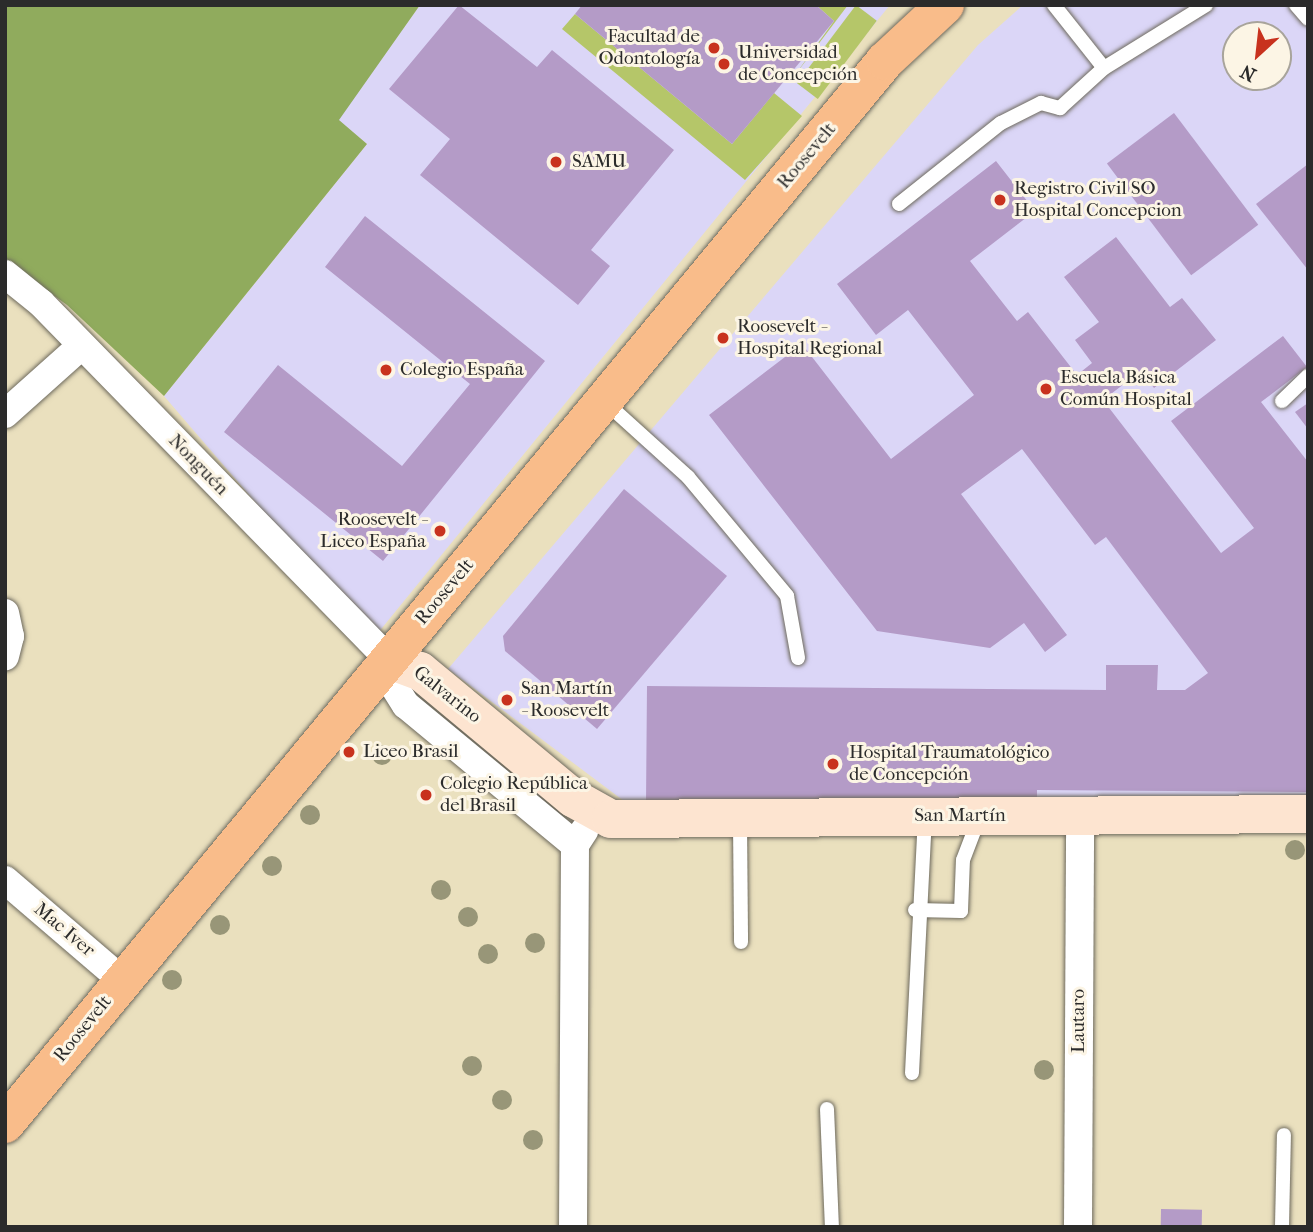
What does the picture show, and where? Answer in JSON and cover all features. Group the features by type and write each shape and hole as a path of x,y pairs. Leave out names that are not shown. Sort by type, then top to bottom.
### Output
{"main road":[{"name":"Roosevelt","path":"885,61 919,5"},
{"name":"Roosevelt","path":"5,1124 885,61 945,5"},
{"name":"Galvarino","path":"389,660 420,671 573,799 611,819"},
{"name":"San Martín","path":"611,819 1308,814"}],"street":[{"name":"Nonguén","path":"5,274 82,346 389,660"},
{"path":"5,414 82,346"},
{"path":"5,613 5,656"},
{"name":"Galvarino","path":"389,660 392,683 406,705 575,845"},
{"name":"Lautaro","path":"1079,1227 1080,815"},
{"path":"573,1227 575,845 589,827 611,819"},
{"name":"Mac Iver","path":"5,880 123,981"}],"lane":[{"path":"1054,5 1104,68"},
{"path":"899,204 1000,123 1041,103 1060,108 1104,68 1206,5"},
{"path":"1296,5 1308,19"},
{"path":"1282,401 1308,376"},
{"path":"604,401 688,477 787,596 799,658"},
{"path":"912,1073 915,910 925,816"},
{"path":"915,910 961,911 963,875 979,816"},
{"path":"740,819 741,942"},
{"path":"827,1109 832,1227"},
{"path":"1282,1227 1284,1135"}],"shaded area":[{"path":"420,5 890,5 373,639 164,396 367,144 338,120"},
{"path":"1023,5 1308,5 1308,803 628,804 448,669 978,45"}],"green space":[{"path":"5,5 420,5 339,120 367,144 164,396 67,305 5,260"},
{"path":"816,5 848,5 792,79 834,21"},
{"path":"856,5 877,21 818,99 797,83"},
{"path":"575,14 732,144 774,93 802,116 745,180 562,29"}],"building":[{"path":"459,5 537,67 552,50 674,150 591,250 610,266 578,305 420,175 450,139 389,89"},
{"name":"Universidad de Concepción","path":"582,5 816,5 834,21 732,144 575,14"},
{"path":"1174,113 1258,225 1191,275 1107,164"},
{"path":"996,161 1035,211 970,261 1017,321 1028,312 1077,375 1092,363 1075,340 1099,322 1064,277 1116,237 1170,307 1182,298 1216,340 1154,388 1141,371 1103,400 1221,553 1254,528 1171,421 1283,336 1307,367 1261,402 1308,462 1308,792 1037,790 1037,805 646,802 647,686 1106,690 1106,665 1158,665 1157,690 1185,690 1208,673 1106,537 1095,545 1022,449 961,494 1067,635 1045,652 1024,623 990,648 877,631 709,415 802,344 891,459 974,395 908,310 876,335 837,284"},
{"path":"1308,164 1308,270 1256,204"},
{"path":"365,216 545,361 383,561 224,432 278,365 402,466 470,384 325,267"},
{"path":"1308,403 1308,429 1295,412"},
{"path":"624,489 727,576 597,729 505,651 503,636"},
{"path":"1161,1209 1202,1210 1202,1227 1161,1227"}],"place":[{"name":"Facultad de Odontología","path":"714,48"},
{"name":"Universidad de Concepción","path":"724,64"},
{"name":"SAMU","path":"556,162"},
{"name":"Registro Civil SO Hospital Concepcion","path":"1000,200"},
{"name":"Roosevelt - Hospital Regional","path":"723,338"},
{"name":"Colegio España","path":"386,370"},
{"name":"Escuela Básica Común Hospital","path":"1046,389"},
{"name":"Roosevelt - Liceo España","path":"440,531"},
{"name":"San Martín - Roosevelt","path":"507,700"},
{"name":"Liceo Brasil","path":"349,752"},
{"name":"Hospital Traumatológico de Concepción","path":"833,764"},
{"name":"Colegio República del Brasil","path":"426,795"}]}
